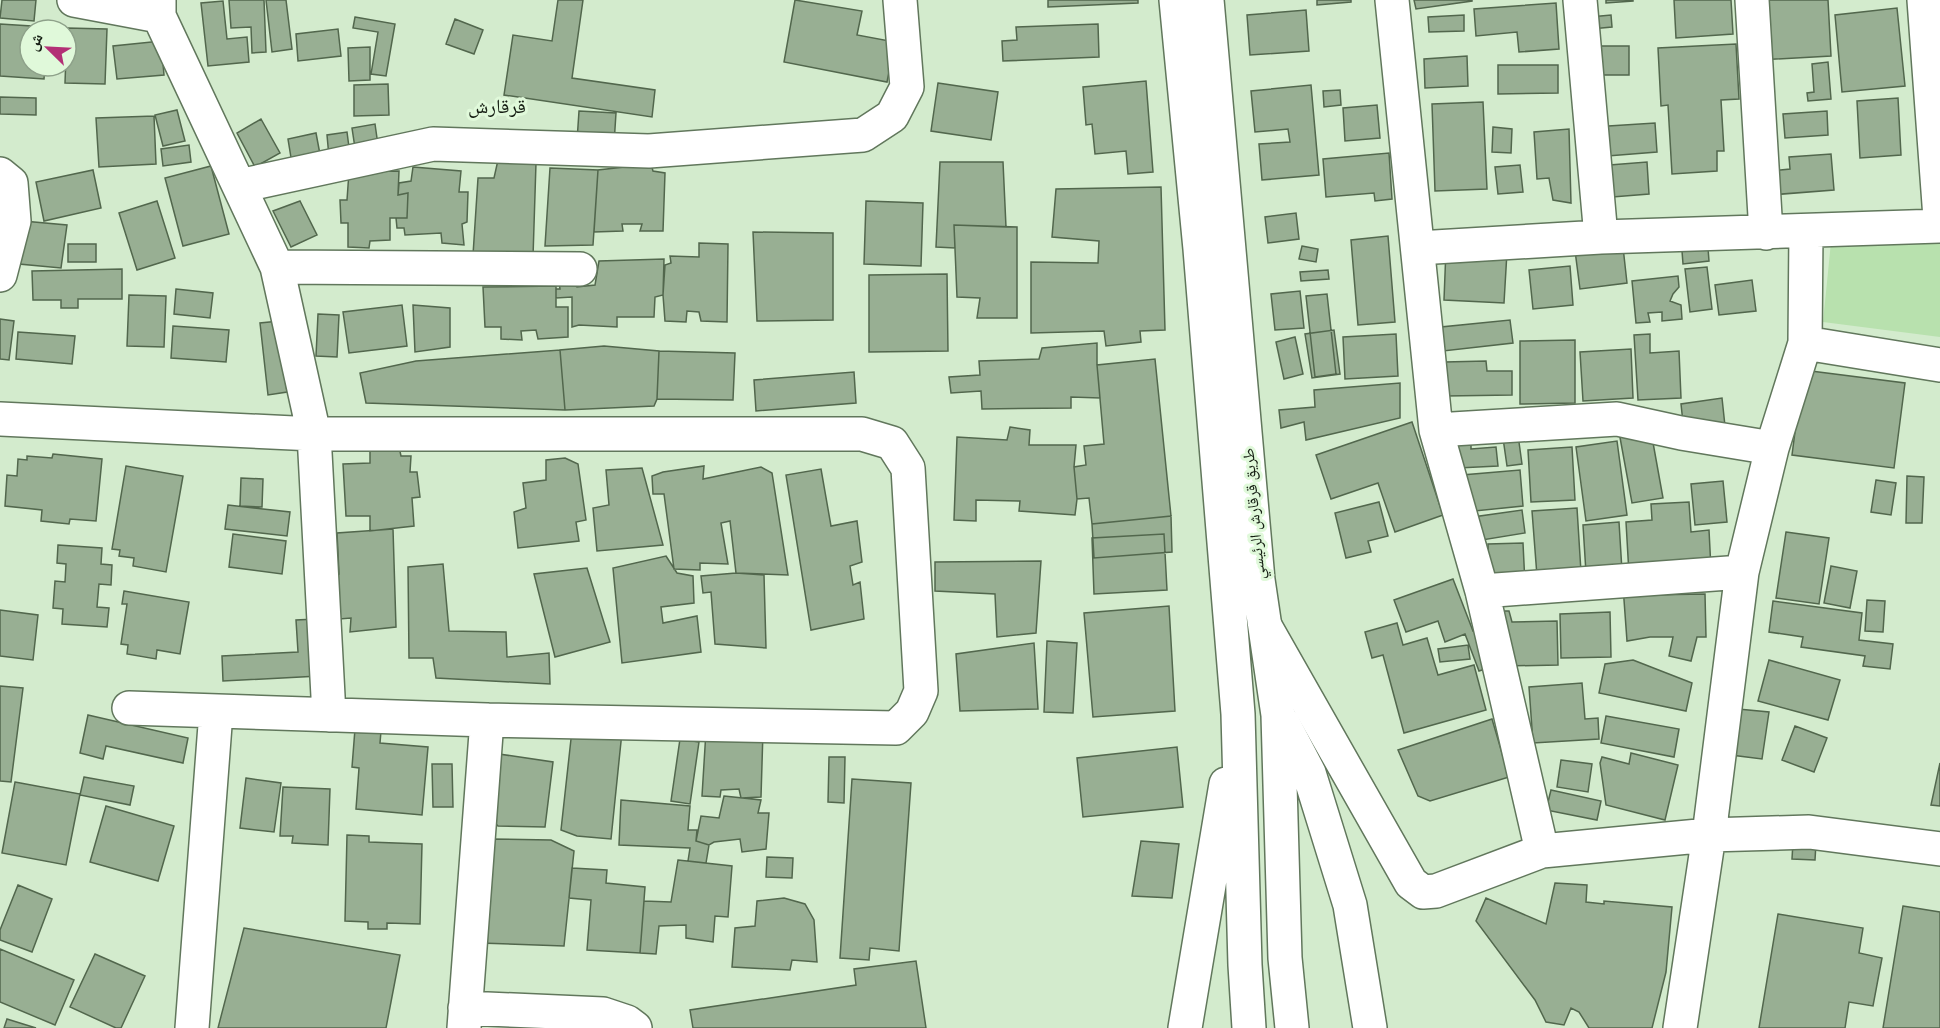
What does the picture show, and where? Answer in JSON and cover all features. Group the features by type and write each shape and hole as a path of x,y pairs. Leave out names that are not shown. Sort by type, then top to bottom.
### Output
{"street":[{"path":"74,0 159,8 277,267 314,434 329,715"},
{"path":"239,186 433,144 649,151 863,135 892,116 907,87 900,0"},
{"name":"طريق قرقارش الرئيسي","path":"1176,0 1200,249 1238,714 1245,965 1250,1028"},
{"name":"طريق قرقارش الرئيسي","path":"1207,0 1258,580 1278,715 1285,958 1292,1028"},
{"path":"1392,0 1436,430 1482,591 1542,851"},
{"path":"1580,0 1601,237"},
{"path":"1752,0 1766,233"},
{"path":"1924,0 1940,218"},
{"path":"0,174 11,183 14,221 0,275"},
{"path":"1418,248 1601,237 1940,226"},
{"path":"1680,1028 1709,835 1742,572 1772,448 1805,343 1806,231"},
{"path":"277,267 580,269"},
{"path":"1805,343 1940,365"},
{"path":"0,419 314,434 862,434 892,443 908,468 921,691 912,712 896,728 487,720 129,708"},
{"path":"1436,430 1617,419 1681,433 1772,448"},
{"path":"1482,591 1742,572"},
{"path":"1266,628 1411,882 1423,892 1436,891 1542,851 1709,835 1809,832 1940,849"},
{"path":"192,1028 216,712"},
{"path":"1185,1028 1238,714"},
{"path":"1278,715 1309,773 1350,905 1370,1028"},
{"path":"487,720 464,1018 603,1014 627,1022 635,1028"}],"green space":[{"path":"1940,236 1940,337 1823,322 1831,242"}],"building":[{"path":"2,0 36,0 34,18 0,18"},
{"path":"229,0 264,0 266,52 252,53 251,27 231,28"},
{"path":"266,0 286,0 292,49 272,52"},
{"path":"558,0 583,0 572,78 655,90 652,117 504,95 513,35 552,41"},
{"path":"795,0 862,11 857,35 895,42 887,82 784,62"},
{"path":"1048,0 1138,0 1138,3 1048,7"},
{"path":"1317,0 1351,0 1351,2 1317,5"},
{"path":"1414,0 1472,0 1472,1 1416,9"},
{"path":"1606,0 1633,0 1633,1 1606,3"},
{"path":"1674,0 1731,0 1733,34 1676,38"},
{"path":"1756,0 1828,0 1831,56 1760,60"},
{"path":"223,1 227,39 247,37 249,62 208,66 201,3"},
{"path":"1556,3 1559,49 1519,52 1517,32 1476,36 1474,9"},
{"path":"1897,8 1905,86 1842,92 1835,15"},
{"path":"1306,10 1309,51 1250,55 1247,15"},
{"path":"1464,15 1464,31 1429,32 1428,17"},
{"path":"1611,15 1612,27 1591,29 1590,17"},
{"path":"355,17 395,24 386,76 371,74 378,32 353,28"},
{"path":"455,19 483,30 474,54 446,44"},
{"path":"0,24 18,25 18,77 0,76"},
{"path":"1098,24 1099,57 1003,61 1002,41 1017,40 1016,27"},
{"path":"78,28 107,29 105,84 65,83 65,78 78,78"},
{"path":"338,29 341,56 298,61 296,34"},
{"path":"161,41 164,75 117,79 113,46"},
{"path":"1736,44 1739,99 1721,100 1724,151 1717,151 1717,171 1672,174 1668,105 1661,106 1658,48"},
{"path":"1591,46 1629,46 1629,75 1591,75"},
{"path":"370,47 370,80 349,81 348,48"},
{"path":"1467,56 1468,86 1425,88 1424,59"},
{"path":"1828,62 1831,99 1808,101 1807,93 1814,92 1812,64"},
{"path":"1498,65 1558,65 1558,93 1498,94"},
{"path":"1146,81 1153,172 1128,174 1126,151 1095,154 1092,124 1086,125 1083,87"},
{"path":"938,83 998,92 991,140 931,131"},
{"path":"388,84 389,115 354,116 354,85"},
{"path":"1311,85 1319,175 1262,180 1259,144 1290,142 1288,129 1255,132 1251,91"},
{"path":"1340,90 1341,105 1324,107 1323,91"},
{"path":"0,97 36,98 36,115 0,114"},
{"path":"1898,98 1901,155 1860,158 1857,101"},
{"path":"1483,102 1487,189 1435,191 1432,104"},
{"path":"1377,105 1380,138 1345,141 1343,108"},
{"path":"177,110 185,141 163,146 155,115"},
{"path":"579,111 616,113 614,144 577,141"},
{"path":"1827,111 1828,135 1785,138 1783,114"},
{"path":"154,116 156,164 99,167 96,118"},
{"path":"261,119 280,153 255,167 237,133"},
{"path":"1655,123 1657,152 1595,157 1593,127"},
{"path":"375,124 378,145 355,148 352,128"},
{"path":"1493,127 1512,129 1511,153 1492,152"},
{"path":"1569,129 1571,203 1553,200 1549,178 1537,179 1534,132"},
{"path":"347,132 350,155 329,157 327,135"},
{"path":"316,133 322,165 293,170 288,139"},
{"path":"189,145 191,162 163,166 161,149"},
{"path":"1389,153 1392,199 1375,201 1374,193 1326,197 1323,159"},
{"path":"1831,154 1834,190 1770,195 1769,171 1790,169 1789,157"},
{"path":"498,160 536,163 533,257 473,255 478,178 494,178"},
{"path":"940,162 1003,162 1006,227 954,225 955,248 936,247"},
{"path":"1647,162 1649,194 1600,198 1597,166"},
{"path":"651,164 653,171 665,173 663,231 640,231 642,224 622,224 623,231 594,232 598,170"},
{"path":"1520,165 1523,192 1498,194 1495,167"},
{"path":"211,166 229,234 183,246 165,178"},
{"path":"413,167 461,171 459,192 468,192 467,222 462,224 464,245 442,243 441,233 405,235 404,228 397,228 396,218 407,218 408,193 398,195 399,183 411,181"},
{"path":"550,168 598,170 593,245 545,246"},
{"path":"93,170 101,208 44,221 36,182"},
{"path":"399,171 398,195 408,193 407,218 390,218 390,240 370,241 369,248 348,247 348,223 341,223 340,200 347,200 349,172"},
{"path":"1161,187 1165,330 1140,331 1141,342 1106,346 1104,331 1031,333 1031,262 1098,263 1099,241 1052,237 1056,189"},
{"path":"157,201 175,258 137,270 119,213"},
{"path":"300,201 317,235 291,247 273,211"},
{"path":"866,201 923,203 921,266 864,264"},
{"path":"1296,213 1299,239 1268,243 1265,217"},
{"path":"23,221 67,225 61,268 19,264"},
{"path":"954,225 1017,227 1017,318 977,318 980,298 957,297"},
{"path":"753,232 833,233 833,320 757,321"},
{"path":"1388,236 1395,322 1358,325 1351,240"},
{"path":"1622,238 1627,283 1580,289 1574,243"},
{"path":"699,243 728,244 727,322 701,321 699,312 687,311 686,322 665,321 663,295 665,265 671,263 670,256 699,257"},
{"path":"68,244 96,244 96,262 68,262"},
{"path":"1302,246 1318,249 1316,262 1299,259"},
{"path":"1708,248 1709,261 1683,264 1682,251"},
{"path":"1446,249 1507,252 1504,303 1444,300"},
{"path":"664,259 663,295 655,297 654,317 617,317 617,327 579,325 572,327 572,297 556,298 556,289 560,289 559,281 576,281 577,287 595,285 599,261"},
{"path":"1570,266 1573,305 1533,309 1529,270"},
{"path":"1707,267 1712,309 1690,312 1685,269"},
{"path":"122,269 122,299 78,299 78,308 61,308 61,300 33,300 32,271"},
{"path":"1328,270 1329,279 1301,281 1300,272"},
{"path":"947,274 948,351 869,352 869,275"},
{"path":"1678,276 1679,287 1670,301 1681,305 1682,319 1662,321 1662,312 1648,313 1650,322 1636,323 1632,281"},
{"path":"1752,280 1756,311 1719,315 1715,285"},
{"path":"556,286 556,307 568,307 568,337 538,339 536,330 521,331 522,340 501,339 501,327 485,327 483,287"},
{"path":"176,289 213,293 210,318 174,314"},
{"path":"1300,291 1304,328 1275,330 1271,294"},
{"path":"1327,294 1336,374 1315,377 1306,296"},
{"path":"129,295 166,296 164,347 127,346"},
{"path":"402,305 407,346 349,353 343,312"},
{"path":"413,305 450,308 450,347 415,352"},
{"path":"318,314 339,315 337,357 316,356"},
{"path":"0,319 14,321 9,360 0,359"},
{"path":"1510,320 1513,343 1443,351 1441,327"},
{"path":"279,321 287,392 268,395 260,323"},
{"path":"173,326 229,330 226,362 171,358"},
{"path":"1334,330 1340,374 1312,378 1305,334"},
{"path":"18,332 75,336 72,364 16,359"},
{"path":"1396,334 1398,376 1345,379 1343,337"},
{"path":"1650,334 1650,353 1679,351 1681,398 1638,400 1634,335"},
{"path":"1295,337 1303,374 1284,379 1276,342"},
{"path":"1575,340 1575,403 1520,404 1520,341"},
{"path":"1097,343 1100,398 1071,397 1071,408 982,409 981,391 951,393 949,377 980,375 979,361 1039,359 1042,348"},
{"path":"604,346 659,351 657,399 654,406 565,410 560,350"},
{"path":"1631,349 1633,398 1583,401 1580,352"},
{"path":"560,350 565,410 366,403 360,373 416,361"},
{"path":"659,351 735,353 733,400 657,399"},
{"path":"1155,359 1171,516 1092,524 1089,498 1077,499 1074,467 1086,465 1084,446 1104,444 1097,365"},
{"path":"1486,361 1487,371 1512,371 1512,395 1446,396 1445,362"},
{"path":"1803,370 1905,383 1894,468 1792,455"},
{"path":"854,372 856,403 756,411 754,380"},
{"path":"1400,383 1400,418 1306,440 1304,422 1281,428 1279,410 1315,407 1314,390"},
{"path":"1722,398 1725,426 1684,432 1681,404"},
{"path":"1412,422 1443,515 1395,532 1378,483 1331,499 1316,455"},
{"path":"1650,426 1663,498 1632,503 1619,432"},
{"path":"1010,427 1030,430 1029,445 1076,445 1075,515 1019,511 1020,501 976,500 976,521 954,520 957,437 1007,440"},
{"path":"1518,435 1522,464 1507,466 1503,438"},
{"path":"1457,441 1471,441 1471,449 1496,447 1498,466 1458,468"},
{"path":"1617,441 1627,515 1586,521 1576,447"},
{"path":"399,447 401,456 411,456 410,472 417,472 420,497 412,498 414,526 370,531 370,516 346,516 343,464 370,463 370,449"},
{"path":"1572,447 1575,500 1531,502 1528,450"},
{"path":"53,454 102,459 96,521 70,519 69,524 41,521 42,510 5,506 7,475 17,476 18,459 27,460 27,456 52,458"},
{"path":"565,458 578,464 586,520 576,522 579,541 518,548 514,512 526,508 523,483 546,480 546,460"},
{"path":"126,466 183,476 166,572 133,566 134,558 119,556 120,550 112,549"},
{"path":"704,466 703,479 761,467 772,473 788,575 736,573 730,521 721,523 728,564 700,563 700,570 674,569 664,494 653,494 652,476 663,472"},
{"path":"642,468 663,545 597,551 593,508 609,505 606,470"},
{"path":"821,469 831,526 857,521 862,562 850,566 853,585 860,582 864,619 811,630 786,475"},
{"path":"1520,470 1523,506 1465,512 1462,475"},
{"path":"1907,476 1924,477 1922,523 1906,523"},
{"path":"241,478 263,479 262,507 240,506"},
{"path":"1876,480 1896,483 1891,515 1871,512"},
{"path":"1723,481 1727,522 1695,525 1691,484"},
{"path":"1379,502 1388,536 1368,541 1371,552 1346,558 1335,513"},
{"path":"1689,502 1691,532 1709,530 1711,569 1629,574 1626,522 1652,520 1651,504"},
{"path":"228,505 290,512 287,536 225,529"},
{"path":"1577,508 1581,572 1537,576 1532,511"},
{"path":"1522,510 1525,533 1476,541 1473,517"},
{"path":"1171,516 1172,552 1094,558 1092,524"},
{"path":"1619,522 1622,571 1586,573 1583,525"},
{"path":"393,529 396,627 350,632 351,618 339,619 331,575 339,574 337,533"},
{"path":"1786,532 1829,538 1819,604 1776,598"},
{"path":"233,534 286,541 282,574 229,567"},
{"path":"1164,534 1167,590 1094,594 1092,538"},
{"path":"1523,543 1525,584 1489,586 1488,544"},
{"path":"58,545 102,548 101,564 112,565 111,585 99,584 97,607 109,608 107,627 62,624 63,609 53,608 55,581 65,582 66,564 57,563"},
{"path":"666,556 677,573 693,576 694,603 661,607 663,623 697,616 701,652 622,663 613,568"},
{"path":"1041,561 1036,633 997,637 995,594 935,591 935,562"},
{"path":"443,564 449,631 506,632 507,657 549,653 550,684 436,678 433,658 409,658 408,567"},
{"path":"1831,566 1857,571 1850,608 1824,603"},
{"path":"587,568 610,642 555,657 534,574"},
{"path":"736,573 764,575 766,648 715,644 711,592 703,593 701,576"},
{"path":"1453,579 1473,631 1483,628 1497,665 1479,671 1465,634 1445,642 1438,621 1406,632 1394,600"},
{"path":"1623,586 1647,595 1705,594 1706,637 1697,637 1691,661 1669,656 1673,637 1650,637 1627,641"},
{"path":"124,591 189,602 180,654 157,650 156,659 127,654 128,645 121,644 127,604 122,604"},
{"path":"1867,600 1885,601 1883,632 1865,631"},
{"path":"1773,601 1862,613 1859,640 1893,644 1890,669 1863,666 1865,656 1801,647 1803,637 1769,632"},
{"path":"1169,606 1175,711 1093,717 1084,613"},
{"path":"0,610 38,615 33,660 0,656"},
{"path":"1492,611 1509,611 1512,622 1557,621 1558,665 1505,666"},
{"path":"1610,612 1611,657 1561,658 1560,614"},
{"path":"316,619 319,676 223,681 222,656 298,652 296,620"},
{"path":"1397,623 1403,645 1427,638 1438,675 1474,665 1486,710 1404,733 1383,655 1372,658 1365,632"},
{"path":"1047,641 1077,643 1073,713 1044,712"},
{"path":"1034,643 1038,709 960,711 956,654"},
{"path":"1468,645 1470,659 1440,662 1438,649"},
{"path":"1633,660 1692,683 1686,711 1599,693 1605,664"},
{"path":"1769,660 1840,680 1828,720 1758,701"},
{"path":"1582,683 1585,719 1598,718 1599,739 1533,743 1529,687"},
{"path":"0,686 23,688 11,782 0,781"},
{"path":"1738,709 1769,712 1762,759 1731,755"},
{"path":"88,715 188,738 183,763 106,746 103,759 80,753"},
{"path":"1606,716 1679,729 1674,757 1601,743"},
{"path":"1492,719 1509,777 1430,801 1418,796 1398,750"},
{"path":"1795,726 1827,738 1814,772 1782,760"},
{"path":"355,729 381,731 380,743 428,747 422,815 356,809 359,768 352,767"},
{"path":"572,730 622,732 611,839 577,836 561,830"},
{"path":"706,731 763,731 761,797 741,798 739,789 721,790 720,797 702,796"},
{"path":"680,739 699,742 690,804 671,801"},
{"path":"1177,747 1183,807 1083,817 1077,758"},
{"path":"1631,753 1678,765 1665,820 1606,805 1600,763 1602,757 1629,764"},
{"path":"499,754 553,762 545,827 498,826 490,818"},
{"path":"829,757 845,757 844,803 828,802"},
{"path":"1561,760 1592,764 1588,792 1557,787"},
{"path":"1940,763 1940,806 1931,805"},
{"path":"432,764 452,764 453,807 433,807"},
{"path":"84,777 134,786 130,805 80,795"},
{"path":"246,778 281,783 274,832 240,828"},
{"path":"852,779 911,783 899,951 870,948 869,960 840,958"},
{"path":"15,782 80,794 66,865 2,853"},
{"path":"283,787 330,789 328,845 292,843 293,836 280,836"},
{"path":"1551,790 1601,801 1597,820 1546,810"},
{"path":"724,796 761,800 758,813 769,813 766,849 742,852 740,839 714,842 709,845 696,841 701,816 719,818"},
{"path":"621,800 690,806 688,830 697,830 696,841 709,845 706,863 688,861 690,848 619,845"},
{"path":"106,806 174,826 158,881 90,862"},
{"path":"347,835 369,836 369,842 422,844 420,924 387,923 387,929 368,929 368,922 345,921"},
{"path":"491,839 551,840 574,851 564,946 480,943"},
{"path":"1141,841 1179,844 1172,898 1132,896"},
{"path":"1793,842 1816,843 1815,860 1792,859"},
{"path":"767,857 793,858 792,878 766,877"},
{"path":"678,860 732,866 728,917 715,916 713,942 686,938 686,925 659,926 656,954 640,953 644,901 671,902"},
{"path":"572,868 607,870 606,883 645,887 640,953 587,950 591,900 569,898"},
{"path":"1555,883 1587,885 1586,902 1604,904 1604,901 1672,907 1666,972 1652,1028 1589,1028 1579,1012 1571,1008 1564,1025 1546,1022 1535,1000 1476,921 1486,898 1546,924"},
{"path":"18,885 52,899 32,952 0,940 0,930"},
{"path":"784,898 805,904 814,920 817,962 792,960 790,970 732,967 735,928 755,926 757,901"},
{"path":"1903,906 1940,912 1940,1028 1883,1028"},
{"path":"1778,914 1863,928 1859,953 1882,958 1873,1006 1849,1002 1845,1028 1759,1028"},
{"path":"244,928 400,955 386,1028 218,1028"},
{"path":"0,949 74,980 55,1025 0,1002"},
{"path":"95,954 145,976 121,1028 116,1028 70,1007"},
{"path":"916,961 926,1028 693,1028 690,1010 856,985 854,969"},
{"path":"7,1019 36,1028 4,1028"}],"district":[{"name":"قرقارش","path":"497,106"}]}
